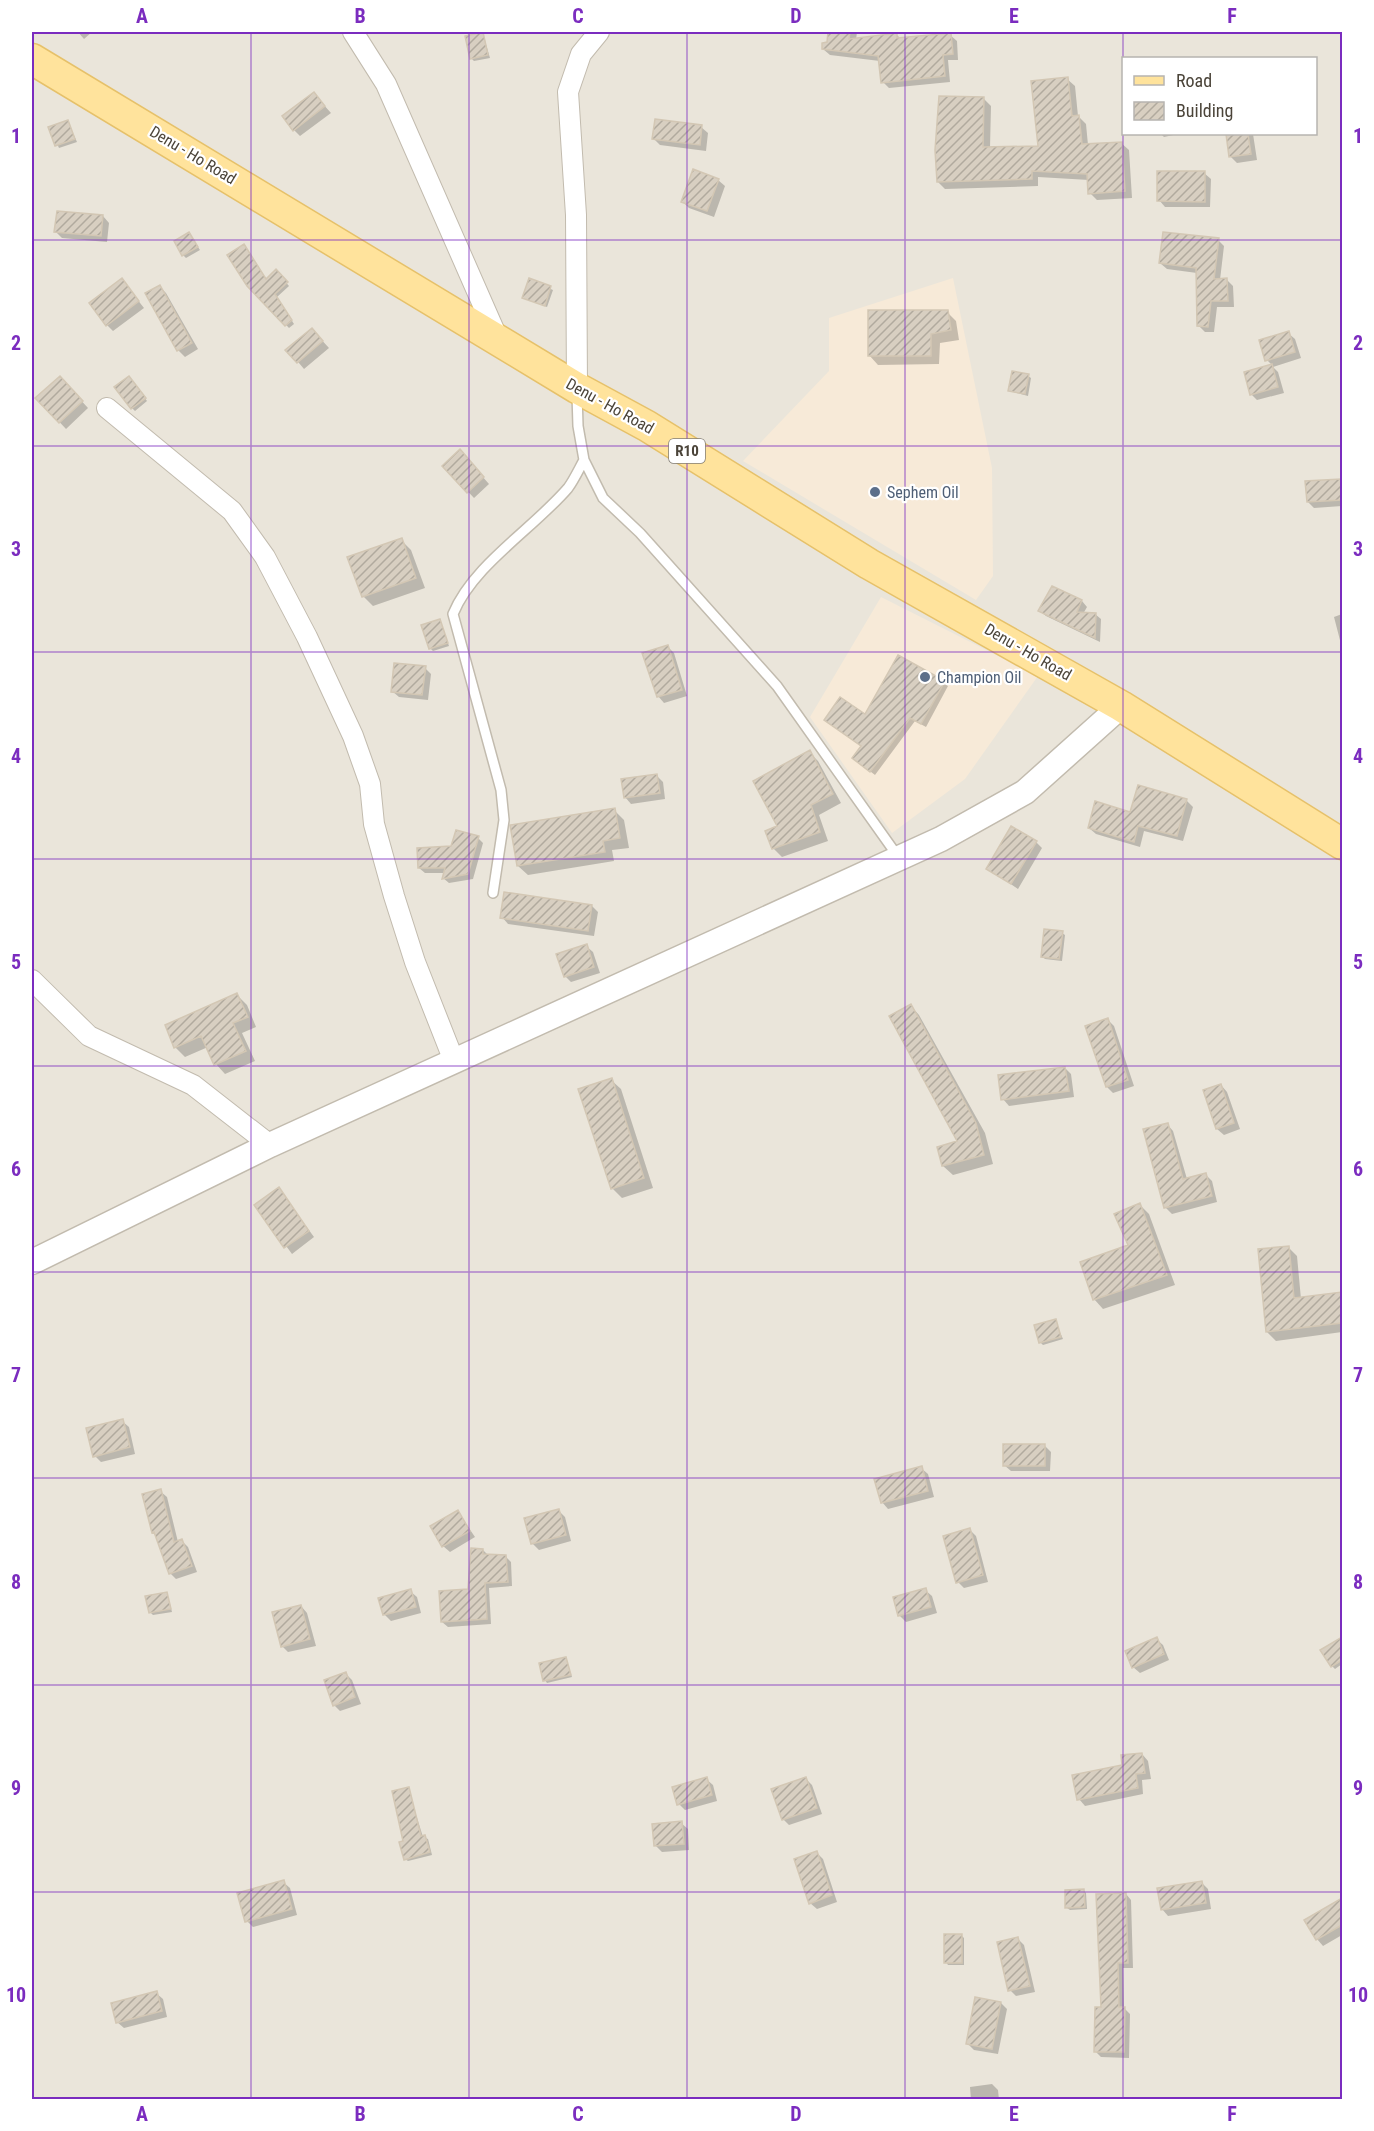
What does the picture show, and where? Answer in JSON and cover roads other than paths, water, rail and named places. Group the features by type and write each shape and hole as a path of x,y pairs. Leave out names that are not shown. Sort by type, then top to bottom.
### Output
{"main road":[{"name":"Denu - Ho Road","path":"32,59 577,388 647,426 869,564 1121,706 1342,844"}],"street":[{"path":"353,32 386,84 498,339"},
{"path":"577,388 574,306 576,215 568,92 581,54 599,32"},
{"path":"107,408 232,511 266,557 307,637 353,736 370,784 374,824 394,896 415,962 454,1061"},
{"path":"32,1262 270,1145 941,839 1025,792 1121,706"},
{"path":"32,980 89,1036 193,1085 270,1145"}],"lane":[{"path":"577,388 578,426 584,460 603,498 640,532 777,686 899,858"},
{"path":"493,893 504,820 501,790 453,614 459,602 480,575 569,486 584,460"}],"place":[{"name":"Sephem Oil","path":"875,492"},
{"name":"Champion Oil","path":"925,677"}]}
